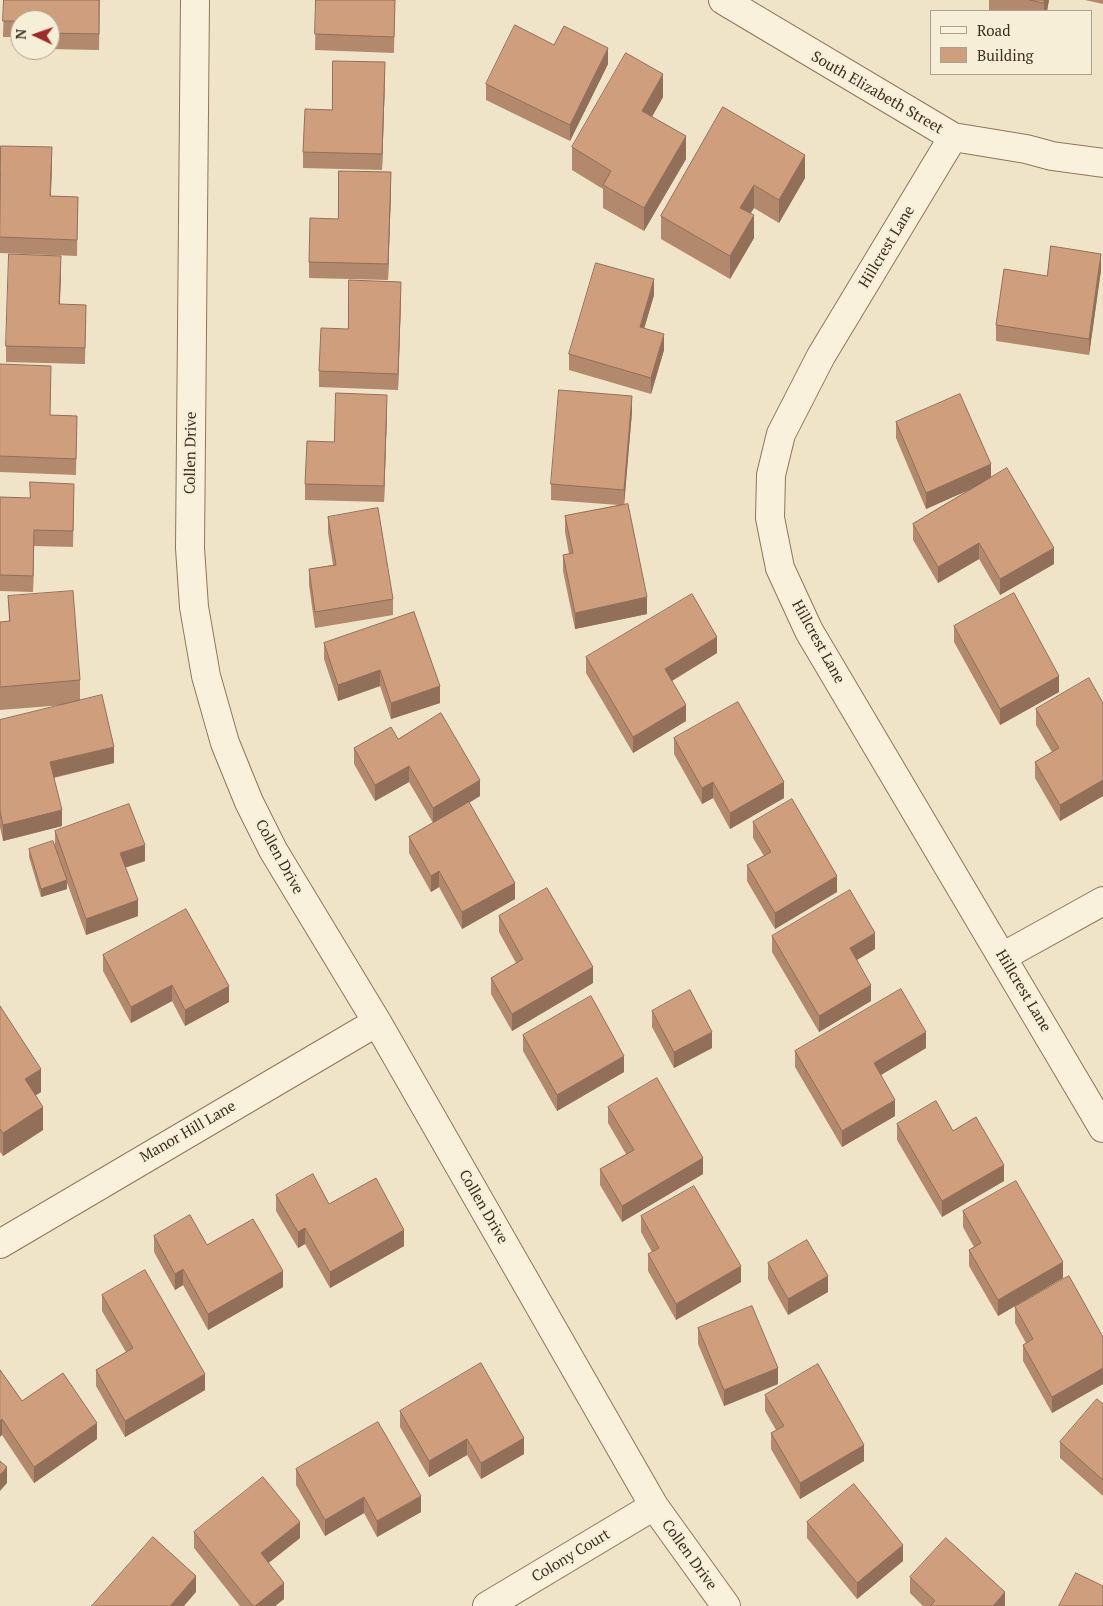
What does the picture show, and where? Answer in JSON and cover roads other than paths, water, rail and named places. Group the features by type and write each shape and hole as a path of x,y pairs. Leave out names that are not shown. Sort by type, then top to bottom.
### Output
{"street":[{"name":"Collen Drive","path":"195,0 190,548 194,607 206,676 225,744 249,802 274,850 377,1022 654,1506 726,1606"},
{"name":"South Elizabeth Street","path":"723,0 953,137 1026,149 1052,156 1103,163"},
{"name":"Hillcrest Lane","path":"953,137 821,356 781,434 771,475 770,518 780,568 809,630 1103,1128"},
{"path":"1002,957 1103,900"},
{"name":"Manor Hill Lane","path":"0,1244 377,1022"},
{"name":"Colony Court","path":"487,1606 654,1506"}]}
